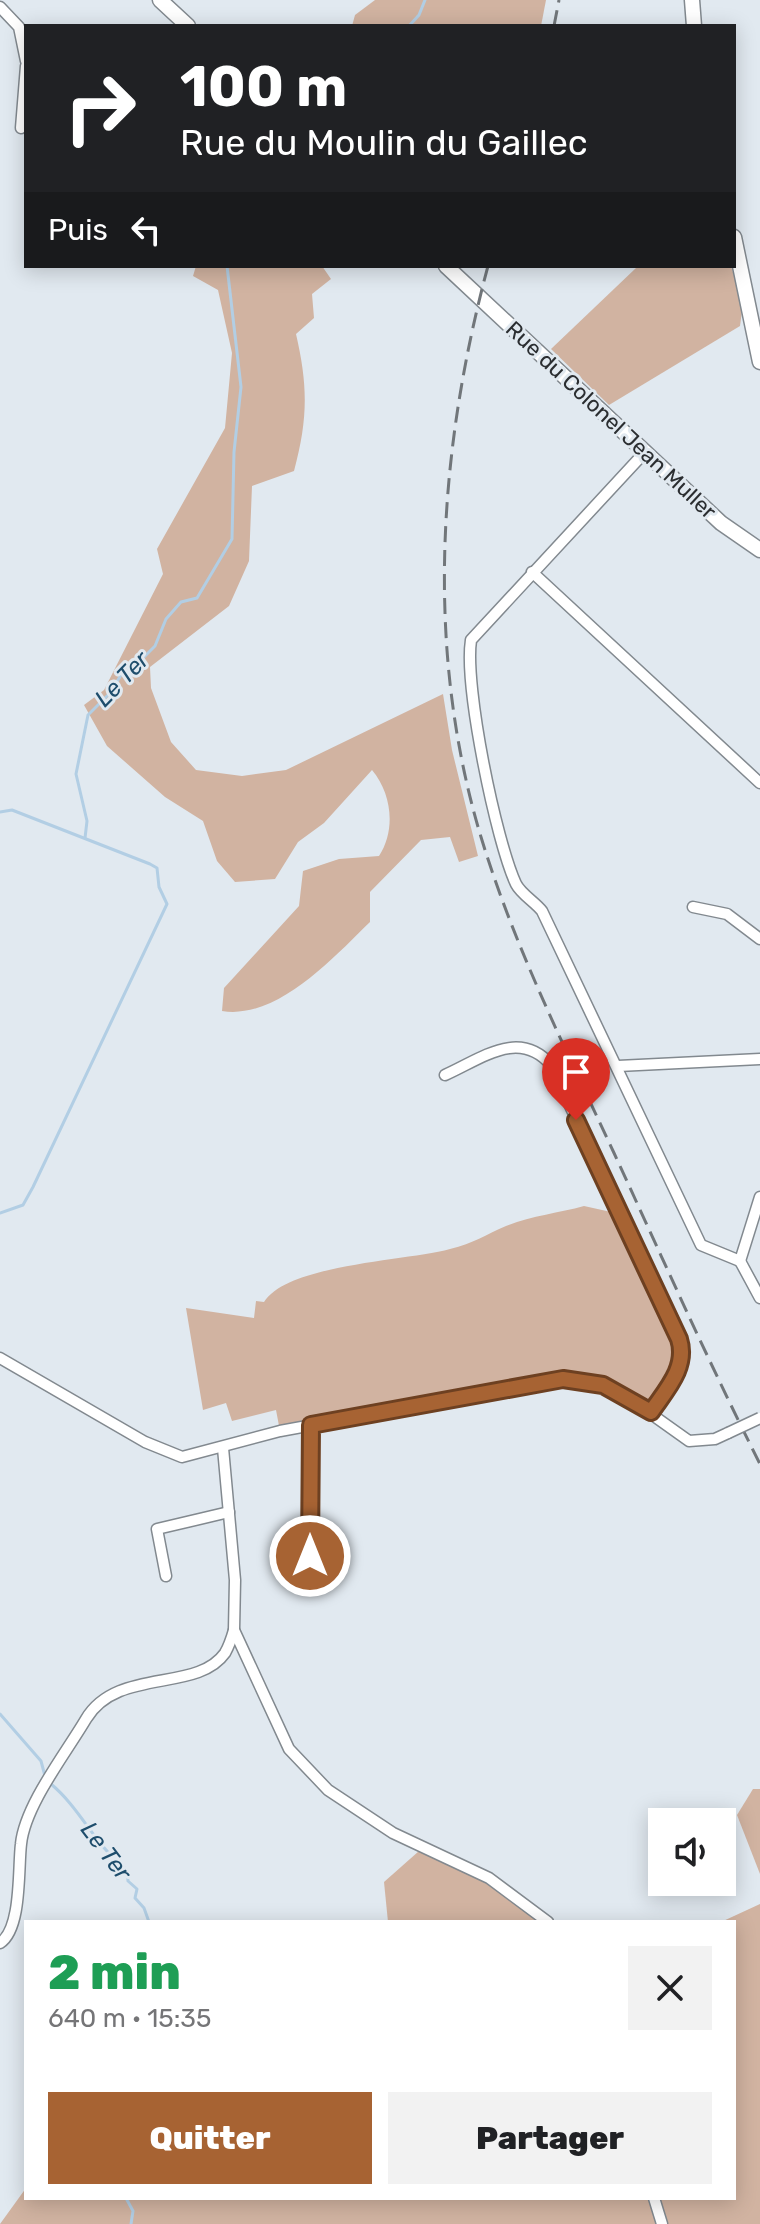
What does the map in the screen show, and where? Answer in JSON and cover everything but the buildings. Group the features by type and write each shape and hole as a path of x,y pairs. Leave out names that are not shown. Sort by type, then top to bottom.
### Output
{"main road":[{"path":"160,0 186,24"},
{"path":"692,0 694,24"},
{"path":"736,247 760,362"},
{"name":"Rue du Colonel Jean Muller","path":"448,268 743,541 760,562"},
{"name":"Rue du Colonel Jean Muller","path":"743,541 760,550"}],"street":[{"path":"0,7 19,27 24,53"},
{"path":"21,128 24,90"},
{"path":"645,452 472,639 475,711 501,831 517,887 542,911 701,1245 740,1261 760,1298"},
{"path":"532,572 760,783"},
{"path":"693,907 739,920 760,939"},
{"path":"445,1075 508,1046 534,1050 551,1065 682,1346 681,1365 651,1412"},
{"path":"618,1066 760,1059"},
{"path":"740,1261 760,1197"},
{"path":"0,1358 145,1442 182,1457 311,1425 563,1379 603,1385 651,1412 683,1438 696,1443 760,1418"},
{"path":"311,1425 310,1556 343,1557"},
{"path":"223,1448 234,1630 289,1749 304,1769 328,1790 393,1833 489,1878 545,1920"},
{"path":"166,1576 157,1529 229,1512"},
{"path":"0,1943 6,1940 15,1915 21,1840 31,1812 96,1703 116,1690 160,1682 215,1663 226,1652 234,1630"},
{"path":"655,2200 662,2224"}],"shaded area":[{"path":"375,0 546,0 541,24 353,24 355,15"},
{"path":"195,268 323,268 331,279 312,294 314,318 296,334 305,402 294,471 252,486 249,561 229,606 150,667 151,688 171,742 196,770 242,776 286,770 443,694 452,750 478,856 459,862 450,837 421,840 370,892 370,922 339,952 283,996 243,1011 222,1011 224,988 299,906 303,871 339,859 379,856 390,824 384,790 372,770 324,823 298,842 275,879 235,882 217,861 203,821 165,797 107,746 84,705 104,690 163,574 157,549 225,428 232,353 218,290 193,276"},
{"path":"636,268 732,268 743,304 740,326 609,405 551,349"},
{"path":"584,1206 620,1214 678,1362 655,1400 566,1385 361,1422 280,1431 276,1410 232,1421 226,1403 203,1410 186,1308 254,1318 256,1301 264,1302 277,1289 297,1279 350,1266 450,1249 515,1223"},
{"path":"753,1789 760,1789 760,1874 737,1815"},
{"path":"419,1851 503,1890 540,1920 388,1920 384,1882"},
{"path":"760,1904 760,2224 0,2224 24,2191 24,2200 736,2200 736,1920 725,1920"}],"waterway":[{"name":"Le Ter","path":"411,24 419,15 425,0"},
{"name":"Le Ter","path":"85,838 87,821 76,774 88,715 110,693 121,675 131,670 155,646 166,619 181,602 197,598 232,539 234,452 241,387 227,268"},
{"name":"Le Ter","path":"0,812 12,810 150,864 157,868 159,887 167,904 33,1187 23,1205 0,1213"},
{"name":"Le Ter","path":"0,1714 41,1761 45,1776"},
{"name":"Le Ter","path":"51,1784 106,1850 127,1870 128,1881 137,1889 135,1898 144,1908 148,1920"},
{"name":"Le Ter","path":"127,2200 133,2211 131,2224"}],"railway":[{"path":"554,24 559,0"},
{"path":"488,268 458,408 449,479 445,552 445,624 451,695 463,767 494,878 525,958 760,1464"}],"route":[{"path":"310,1556 311,1425 563,1379 603,1385 651,1412 675,1376 681,1365 682,1346 576,1120"}]}
